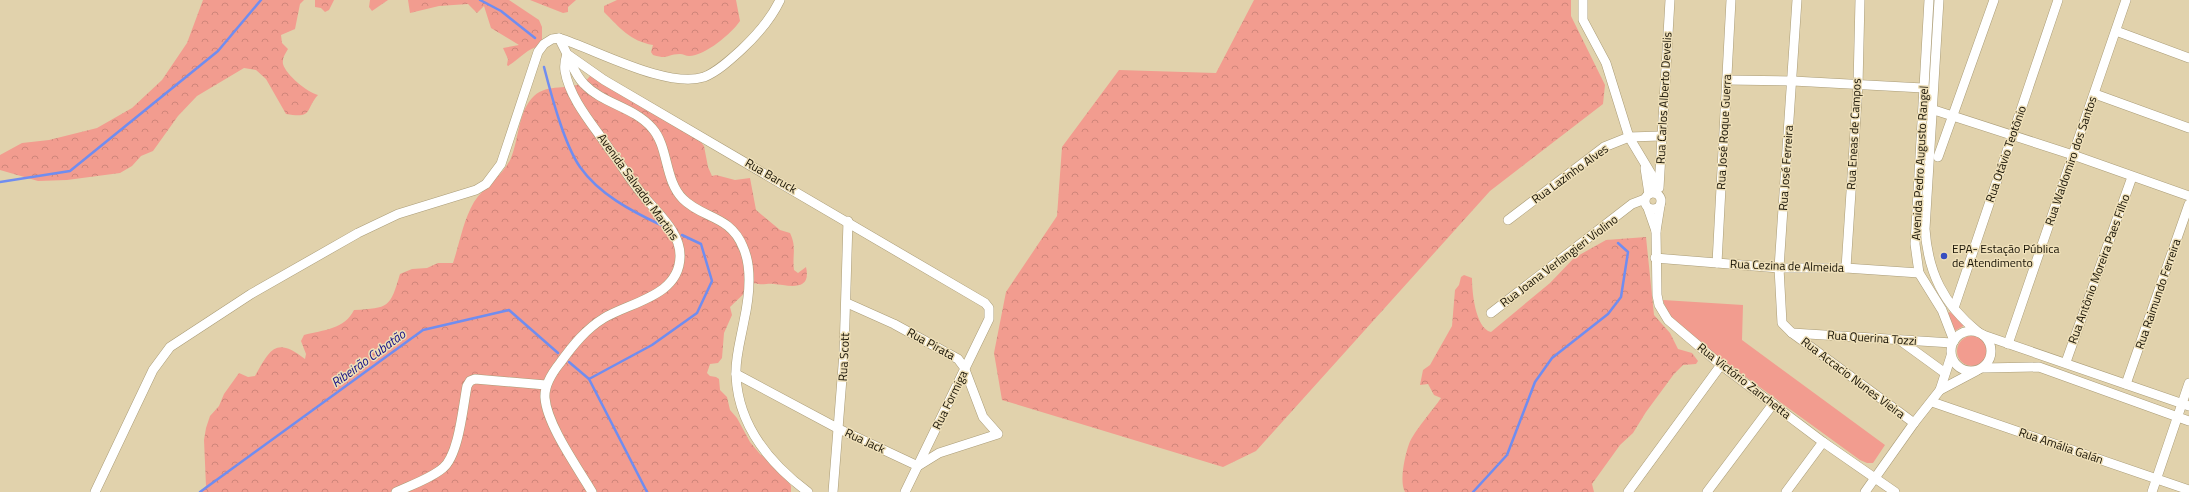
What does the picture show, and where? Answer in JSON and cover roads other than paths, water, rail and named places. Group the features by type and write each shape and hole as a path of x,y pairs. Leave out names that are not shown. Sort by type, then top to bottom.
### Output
{"street":[{"path":"95,492 153,370 170,347 252,294 358,233 398,214 476,190 486,184 495,175 501,164 538,52 544,44 552,39 559,38 660,76 683,80 705,77 729,61 752,40 780,0"},
{"path":"1583,0 1584,20 1606,63 1629,137 1653,177 1650,199 1661,200 1656,232"},
{"name":"Rua Carlos Alberto Develis","path":"1656,232 1650,199 1661,136 1670,0"},
{"name":"Rua José Roque Guerra","path":"1717,263 1731,0"},
{"name":"Rua José Ferreira","path":"1792,333 1782,323 1779,268 1797,0"},
{"name":"Rua Eneas de Campos","path":"1846,268 1858,85 1860,0"},
{"name":"Avenida Pedro Augusto Rangel","path":"1929,0 1915,219 1915,244 1919,273 1942,310 1953,342"},
{"name":"Avenida Pedro Augusto Rangel","path":"1938,0 1925,229 1926,251 1932,271 1943,293 1964,320 1981,333 2008,344 2066,362 2185,405"},
{"path":"1938,157 1994,0"},
{"name":"Rua Otávio Teotônio","path":"1954,308 2058,0"},
{"name":"Rua Waldomiro dos Santos","path":"2008,344 2126,0"},
{"path":"2116,31 2189,58"},
{"name":"Rua Baruck","path":"559,38 567,54 604,80 848,221 985,303 989,308"},
{"path":"567,54 583,83 592,91 634,114 652,128 658,136 670,174 682,199 728,226 736,233 748,260 749,282 747,310 736,374 745,416 761,449 784,473 808,492"},
{"name":"Avenida Salvador Martins","path":"546,385 552,373 587,330 605,318 661,290 676,274 680,259 678,239 641,193 582,108 565,72 564,63 567,54"},
{"path":"1727,80 1792,81 1923,88"},
{"path":"2095,94 2189,128"},
{"path":"1931,109 2073,155 2189,196"},
{"name":"Rua Lazinho Alves","path":"1508,220 1604,147 1629,137 1661,136"},
{"name":"Rua Antônio Moreira Paes Filho","path":"2066,362 2132,177"},
{"name":"Rua Joana Verlangieri Violino","path":"1491,313 1626,210 1650,199"},
{"name":"Rua Raimundo Ferreira","path":"2126,384 2189,204"},
{"name":"Rua Scott","path":"833,492 839,429 847,303 848,221"},
{"name":"Rua Victório Zanchetta","path":"1656,232 1656,295 1663,313 1668,320 1721,365 1823,442 1895,492"},
{"name":"Rua Cezina de Almeida","path":"1655,258 1779,268 1846,268 1919,273"},
{"name":"Rua Pirata","path":"847,303 894,324 958,359 965,370 983,417 998,434 939,452 918,466"},
{"name":"Rua Formiga","path":"905,492 989,319 989,308"},
{"name":"Rua Querina Tozzi","path":"1792,333 1901,341 1953,342"},
{"name":"Rua Accacio Nunes Vieira","path":"1792,333 1914,423"},
{"path":"1865,492 1914,423 1940,390 1950,364 1953,342 1962,333 1981,333 1991,345 1992,351 1988,363 1981,369 1940,390"},
{"path":"1901,341 1946,373"},
{"path":"1951,356 1958,367 1971,372 1981,369 2038,367 2189,421"},
{"path":"1628,492 1721,365"},
{"name":"Rua Jack","path":"736,374 839,429 918,466"},
{"path":"396,492 444,467 456,441 467,386 470,381 475,379 546,385 544,397 548,412 592,492"},
{"path":"2152,492 2177,417 2185,405 2189,383"},
{"name":"Rua Amália Galán","path":"1932,402 2189,490"},
{"path":"1707,492 1773,404"},
{"path":"1786,492 1823,442"}],"waterway":[{"path":"0,182 70,171 218,51 261,0"},
{"path":"480,0 501,11 535,38"},
{"name":"Ribeirão Cubatão","path":"544,67 563,132 580,167 606,194 627,208 661,225"},
{"name":"Ribeirão Cubatão","path":"569,362 589,379 652,345 697,313 712,281 701,244 682,235"},
{"path":"1473,492 1507,455 1535,382 1552,358 1608,314 1621,297 1628,252 1618,243"},
{"name":"Ribeirão Cubatão","path":"200,492 423,330 509,310 558,353"},
{"path":"589,379 647,492"}],"place":[{"name":"EPA- Estação Pública de Atendimento","path":"1944,256"}]}
